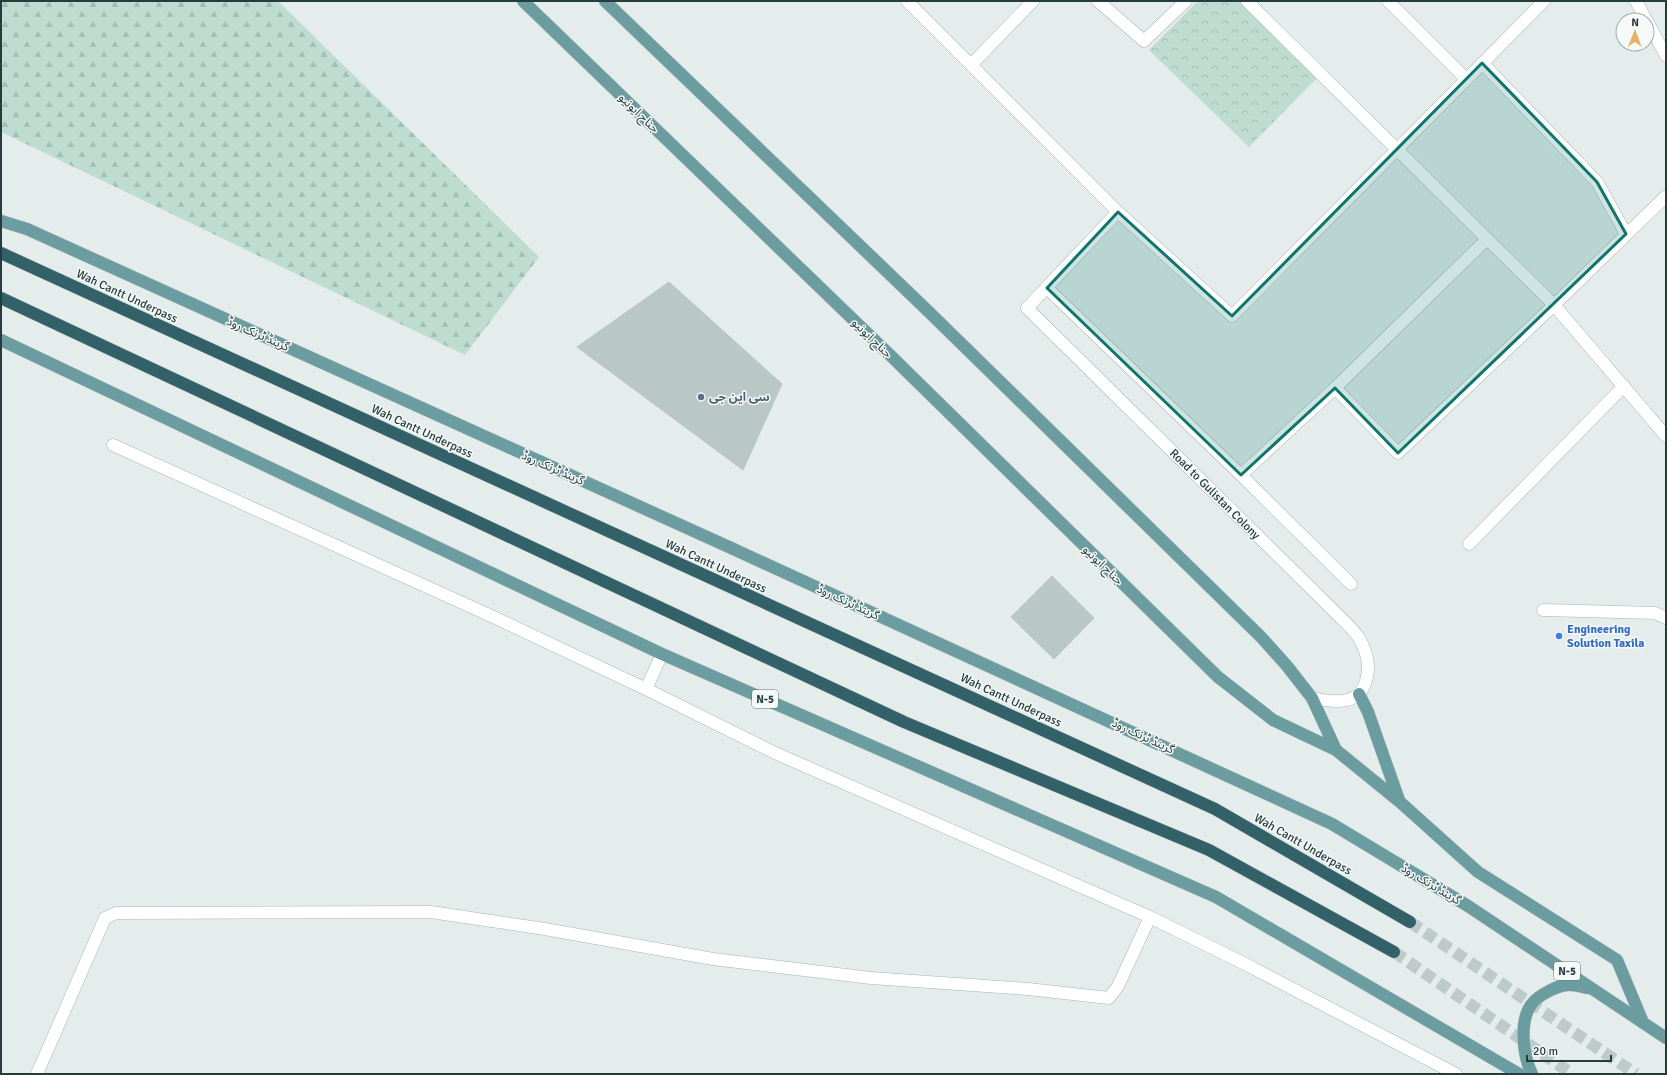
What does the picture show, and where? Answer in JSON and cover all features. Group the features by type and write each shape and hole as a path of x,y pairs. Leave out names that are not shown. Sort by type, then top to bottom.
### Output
{"highway":[{"name":"Wah Cantt Underpass","path":"1,254 1215,809 1410,922"},
{"path":"1,298 904,722 1209,850 1394,952"}],"main road":[{"name":"جناح ایونیو","path":"523,1 892,357 1218,677 1273,720 1336,750"},
{"path":"606,1 929,312 1260,637 1287,666 1312,698 1336,750 1400,802 1478,872 1617,960 1642,1020"},
{"name":"گرینڈ ٹرنک روڈ","path":"1,221 34,232 1332,824 1468,906 1642,1020 1666,1038"},
{"name":"N-5","path":"1,340 662,654 1216,897 1519,1074"},
{"path":"1359,694 1370,719 1400,802"},
{"path":"1532,1074 1526,1056 1524,1036 1526,1019 1532,1004 1546,992 1564,984 1581,986 1599,992"}],"street":[{"path":"907,1 1118,212 1232,316 1544,1"},
{"path":"971,65 1033,1"},
{"path":"1098,1 1144,41 1186,1"},
{"path":"1247,1 1554,305 1666,436"},
{"path":"1388,1 1466,79"},
{"path":"1636,1 1642,12"},
{"path":"1655,36 1666,56"},
{"path":"1482,63 1597,182 1626,234"},
{"path":"1335,388 1398,453 1666,196"},
{"path":"1118,212 1047,288 1241,475 1351,584"},
{"path":"1241,475 1335,388 1487,239"},
{"name":"Road to Gulistan Colony","path":"1047,288 1027,308 1338,615 1358,637 1365,650 1368,662 1365,685 1359,694"},
{"path":"1469,544 1624,386"},
{"path":"113,445 480,611 646,689 775,753 1150,917 1246,964 1456,1074"},
{"path":"1543,610 1655,613 1666,618"},
{"path":"646,689 662,654"},
{"path":"1312,698 1327,702 1340,702 1351,699 1359,694"},
{"path":"37,1074 106,918 116,913 431,912 545,928 713,959 871,978 1028,989 1109,998 1118,986 1150,917"}],"highlighted area":[{"path":"1482,63 1597,182 1626,234 1398,453 1335,388 1241,475 1047,288 1118,212 1232,316"}],"green space":[{"path":"1,1 278,1 539,257 465,355 1,132"},
{"path":"1198,1 1246,1 1321,74 1249,147 1149,50"}],"building":[{"path":"669,282 782,384 743,470 577,347"},
{"path":"1052,576 1094,618 1054,659 1011,617"}],"tunnel":[{"path":"1410,922 1636,1074"},
{"path":"1394,952 1572,1074"}],"place":[{"name":"سی این جی","path":"701,397"},
{"name":"Engineering Solution Taxila","path":"1559,636"}]}
